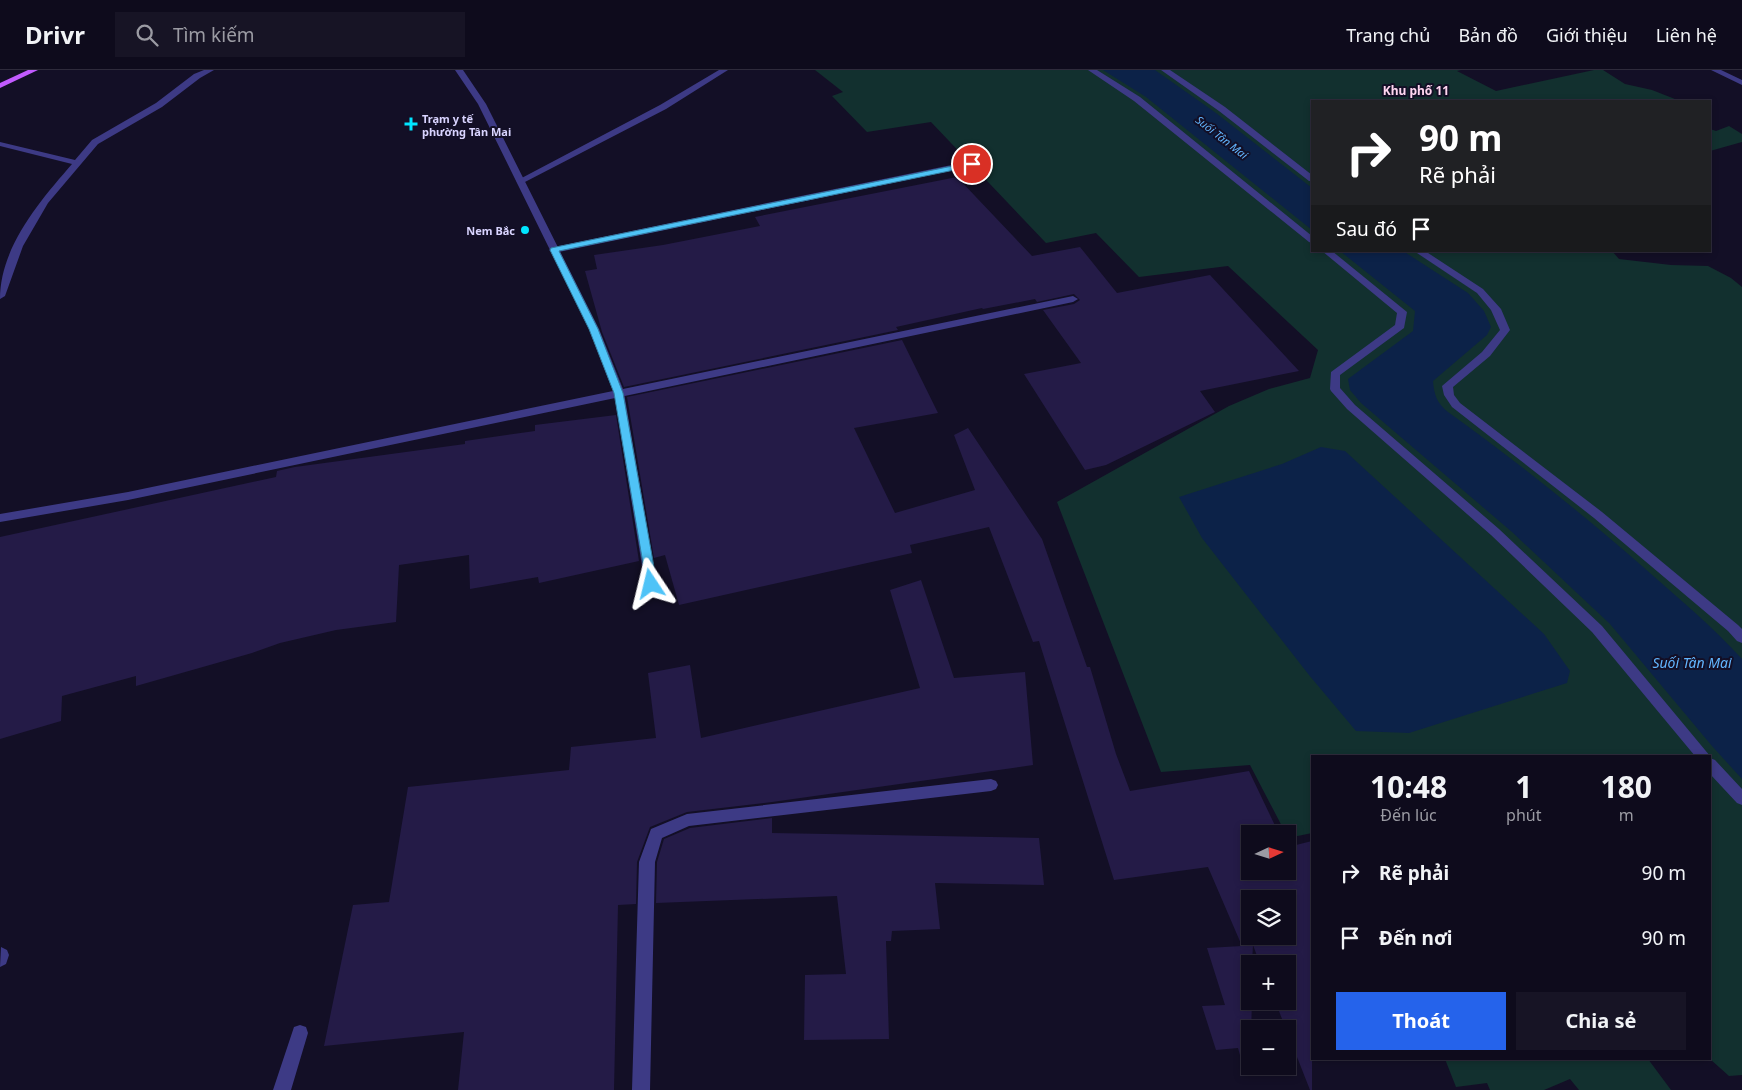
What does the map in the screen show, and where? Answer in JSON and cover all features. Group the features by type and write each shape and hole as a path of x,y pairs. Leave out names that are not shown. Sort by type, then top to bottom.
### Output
{"main road":[{"path":"0,86 34,70"}],"street":[{"path":"0,296 18,246 44,202 96,142 159,105 197,76 210,70"},
{"path":"459,70 482,104 594,329 618,393 651,584"},
{"path":"520,181 663,108 724,70"},
{"path":"1092,70 1137,99 1311,239"},
{"path":"1165,70 1222,109 1311,178"},
{"path":"1715,70 1742,83"},
{"path":"0,144 78,163"},
{"path":"554,250 972,164"},
{"path":"1327,252 1402,312 1400,326 1335,374 1335,389 1352,407 1495,532 1597,629 1702,755"},
{"path":"1420,252 1480,291 1496,309 1505,330 1498,342 1477,363 1447,386 1449,395 1456,405 1598,514 1733,628 1742,638"},
{"path":"0,518 128,496 1073,299"},
{"path":"1711,765 1742,800"},
{"path":"641,1090 647,862 656,834 687,820 991,785"},
{"path":"282,1090 300,1034"}],"green space":[{"path":"815,70 1461,70 1457,71 1496,91 1594,70 1603,70 1625,84 1652,90 1677,100 1311,100 1311,252 1613,252 1619,259 1671,265 1708,266 1731,278 1742,287 1742,1075 1729,1076 1711,1060 1711,755 1311,755 1311,833 1296,836 1296,825 1281,825 1250,765 1161,772 1057,502 1229,406 1269,389 1310,378 1318,350 1228,266 1139,277 1096,233 1046,243 931,122 867,132 832,96 843,92"},
{"path":"1729,126 1742,134 1742,142 1711,151 1711,129 1716,131"},
{"path":"1445,1060 1649,1060 1671,1090 1579,1090 1570,1079 1544,1090 1490,1090 1487,1083 1456,1087"}],"water":[{"name":"Suối Tân Mai","path":"1103,70 1155,70 1216,113 1311,187 1311,229 1146,97"},
{"name":"Suối Tân Mai","path":"1341,252 1405,252 1468,293 1484,311 1491,327 1487,335 1433,381 1435,395 1448,412 1571,506 1619,546 1693,611 1742,659 1742,779 1610,624 1512,532 1361,403 1350,390 1348,379 1413,331 1415,311"},
{"path":"1321,447 1345,451 1544,634 1570,671 1567,683 1409,733 1356,731 1309,675 1202,538 1179,497 1282,464"}],"building":[{"path":"957,177 1032,256 1080,247 1117,293 1210,275 1299,371 1200,391 1215,412 1106,465 1085,470 1024,374 1081,363 1043,310 1074,304 1080,300 1074,294 1037,302 1035,299 982,308 896,327 898,330 624,387 602,332 585,271 597,269 594,255 663,245 760,226 755,217"},
{"path":"902,340 938,413 854,428 895,513 975,490 954,435 968,428 1042,539 1087,667 1090,667 1116,754 1130,791 1249,771 1275,825 1241,825 1241,880 1296,880 1296,845 1311,841 1312,1090 1310,1090 1296,1054 1296,1020 1282,1020 1279,1010 1296,1010 1296,955 1257,955 1253,945 1296,945 1296,890 1241,890 1241,944 1208,867 1114,880 1039,641 1033,642 989,527 910,545 912,553 679,605 665,555 654,558 627,397"},
{"path":"616,415 639,561 539,583 538,577 470,589 469,555 399,565 396,622 336,630 280,643 252,653 136,686 136,676 62,696 61,721 0,739 0,537 276,477 277,471 295,467 465,444 465,441 535,431 535,425"},
{"path":"921,580 954,678 1025,672 1033,765 772,802 687,812 650,827 637,862 636,904 618,905 614,1090 458,1090 464,1032 324,1046 353,905 389,902 408,787 569,770 571,747 656,738 648,673 690,665 701,738 920,688 890,590"},
{"path":"772,818 772,833 1039,838 1044,885 935,883 940,929 892,931 891,941 886,941 889,1039 804,1040 805,975 846,974 837,896 656,903 657,862 664,839 690,828"},
{"path":"1253,945 1252,955 1241,955 1241,1010 1252,1010 1251,1020 1241,1020 1241,1059 1238,1048 1216,1050 1202,1006 1225,1005 1207,948"}],"place":[{"name":"Trạm y tế phường Tân Mai","path":"411,124"},
{"name":"Nem Bắc","path":"525,230"}],"district":[{"name":"Khu phố 11","path":"1416,90"}],"route":[{"path":"651,584 618,393 594,329 554,250 972,164"}]}
